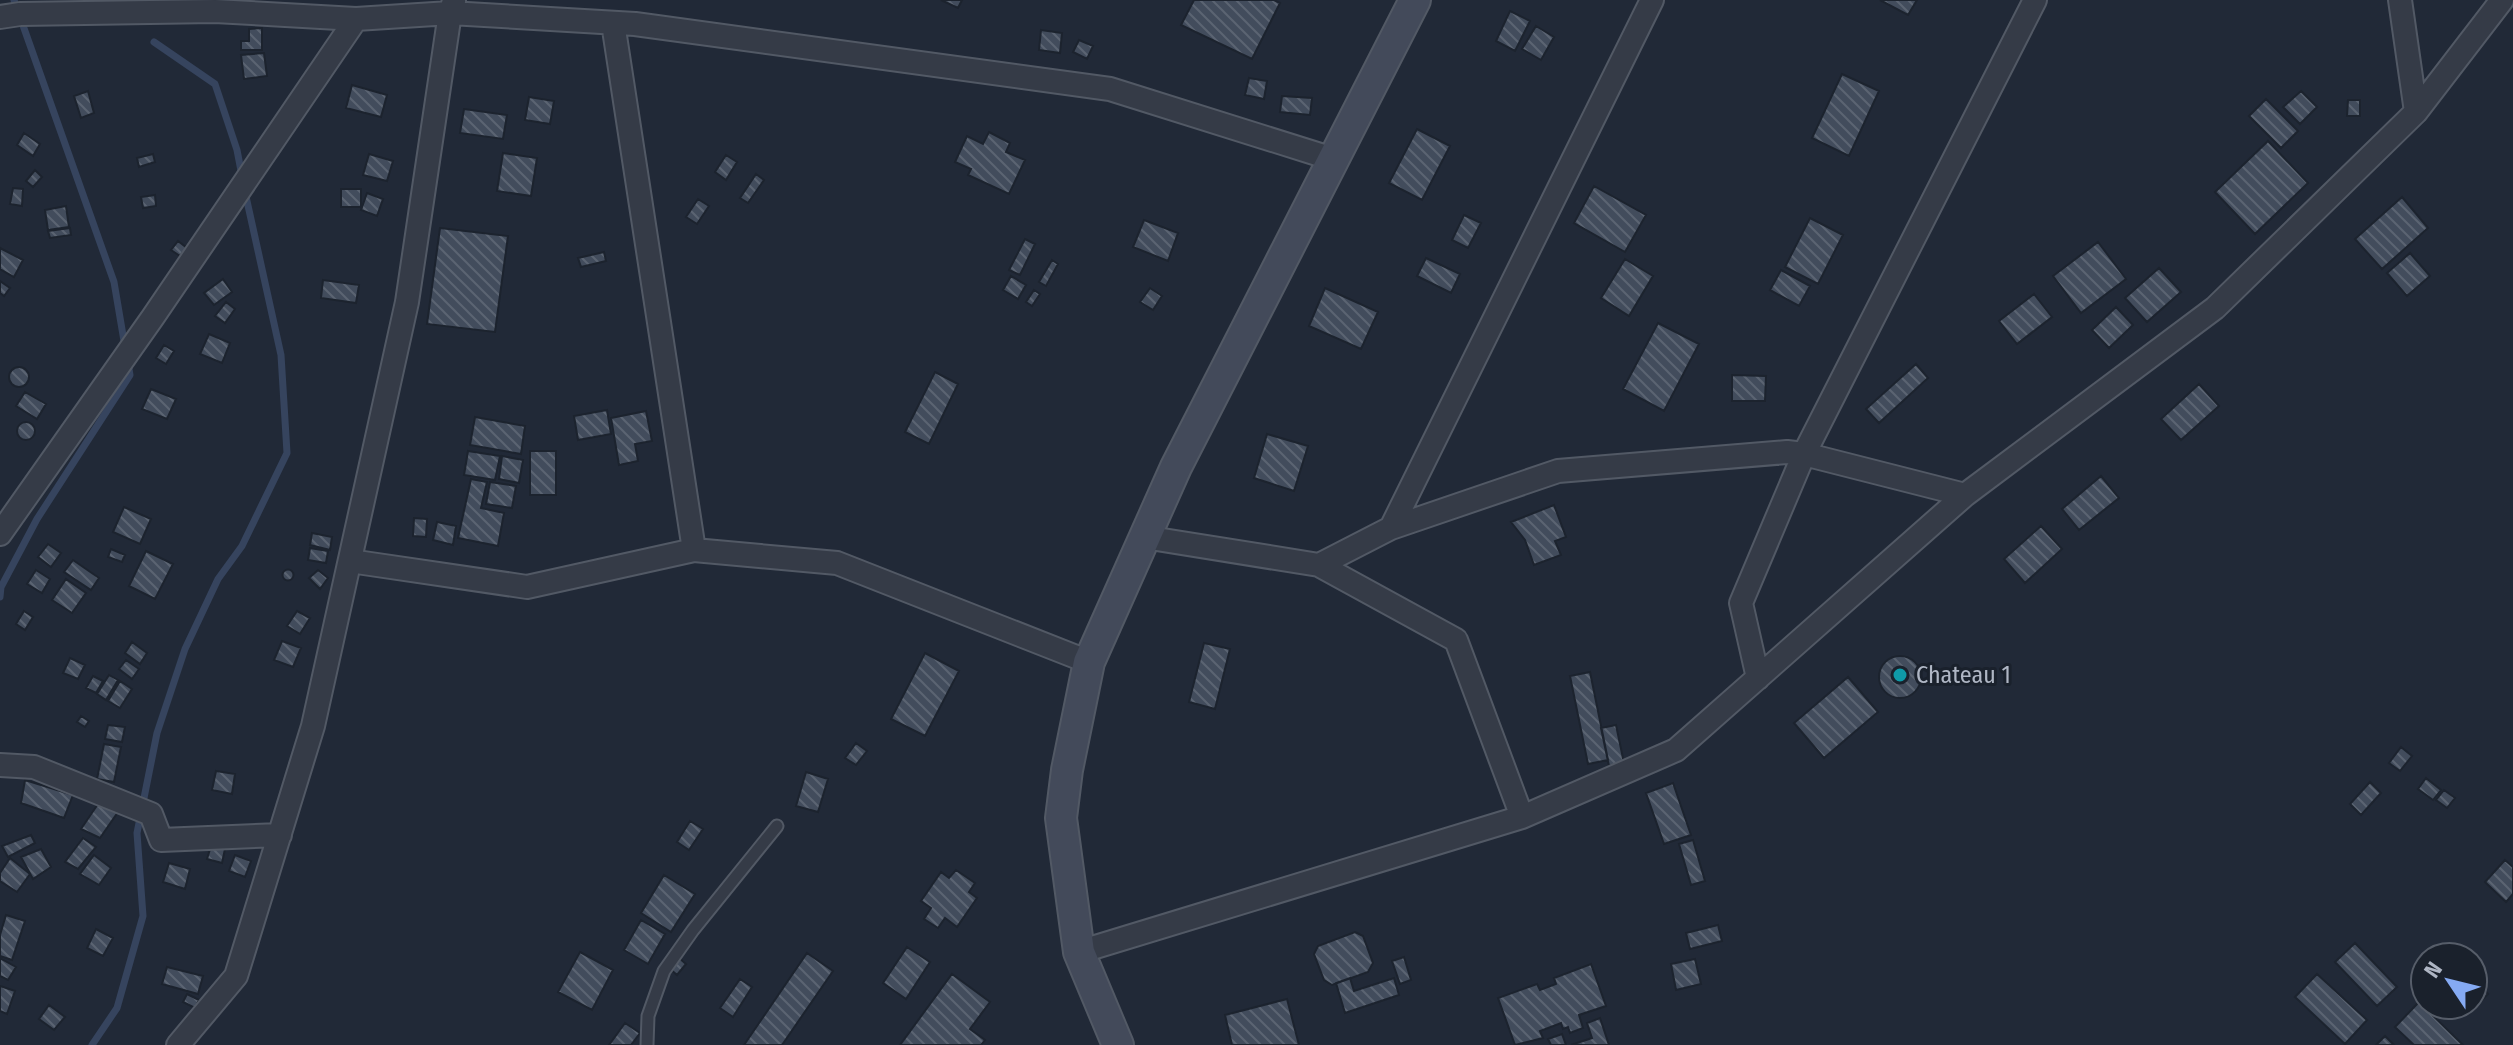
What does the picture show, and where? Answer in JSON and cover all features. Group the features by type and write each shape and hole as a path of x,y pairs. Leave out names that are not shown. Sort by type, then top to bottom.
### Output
{"street":[{"path":"1118,1045 1079,952 1061,818 1067,770 1089,662 1176,467 1415,0"},
{"path":"1391,528 1652,0"},
{"path":"1758,678 1741,603 1804,454 2035,0"},
{"path":"2400,0 2416,112"},
{"path":"1079,952 1522,817 1676,750 1965,495 2215,308 2416,112 2502,0"},
{"path":"0,17 224,6 356,19 450,4 1110,89 1333,159"},
{"path":"178,1045 236,976 313,726 407,302 450,4"},
{"path":"0,534 153,317 356,19"},
{"path":"613,23 694,550"},
{"path":"1319,565 1391,528 1558,471 1787,452 1965,495"},
{"path":"1144,537 1319,565 1456,640 1522,817"},
{"path":"350,561 527,587 694,550 837,563 1089,662"},
{"path":"0,765 34,767 151,814 161,840 280,835"}],"lane":[{"path":"647,1045 648,1016 664,971 777,826"}],"building":[{"path":"941,0 962,0 958,8"},
{"path":"1194,0 1274,0 1280,3 1252,59 1181,25"},
{"path":"1880,0 1917,0 1908,15"},
{"path":"1510,11 1530,21 1515,51 1496,41"},
{"path":"1536,26 1554,37 1541,60 1522,49"},
{"path":"262,28 262,50 241,50 241,41 249,41 249,29"},
{"path":"1041,30 1062,33 1060,53 1039,50"},
{"path":"1079,40 1093,46 1087,59 1073,52"},
{"path":"264,53 267,76 244,79 241,55"},
{"path":"1842,74 1879,91 1849,156 1812,138"},
{"path":"1249,78 1267,81 1264,99 1245,95"},
{"path":"352,85 387,95 381,117 346,108"},
{"path":"88,91 94,113 81,118 74,96"},
{"path":"2301,91 2317,107 2300,124 2283,107"},
{"path":"1282,96 1312,98 1310,115 1280,112"},
{"path":"529,97 554,101 550,124 525,120"},
{"path":"2266,99 2298,131 2281,148 2249,116"},
{"path":"2348,100 2360,100 2360,116 2347,116"},
{"path":"464,109 507,115 503,139 460,133"},
{"path":"1417,129 1450,146 1422,200 1389,183"},
{"path":"989,132 1010,143 1006,152 1025,160 1009,194 968,175 971,169 955,162 967,136 983,144"},
{"path":"24,133 40,144 33,156 17,145"},
{"path":"2268,141 2308,183 2255,234 2215,192"},
{"path":"503,153 537,158 531,196 497,191"},
{"path":"153,154 155,162 139,167 137,158"},
{"path":"369,154 393,161 387,181 363,175"},
{"path":"726,155 737,162 726,180 715,172"},
{"path":"35,170 42,177 33,187 26,181"},
{"path":"756,174 764,180 748,203 740,198"},
{"path":"1594,186 1646,215 1625,252 1574,223"},
{"path":"13,188 23,189 22,206 10,204"},
{"path":"341,189 361,189 361,207 341,207"},
{"path":"367,193 383,199 377,216 361,210"},
{"path":"155,195 156,206 143,208 141,197"},
{"path":"2402,197 2428,228 2382,269 2355,239"},
{"path":"698,199 709,206 697,224 686,217"},
{"path":"66,206 69,227 48,230 45,210"},
{"path":"1464,215 1481,223 1468,248 1452,240"},
{"path":"1810,218 1843,235 1818,284 1785,267"},
{"path":"1144,220 1178,233 1168,261 1133,247"},
{"path":"70,228 71,235 50,238 48,231"},
{"path":"440,228 508,236 495,332 427,324"},
{"path":"1025,239 1035,244 1020,275 1009,270"},
{"path":"178,241 187,248 180,256 171,250"},
{"path":"2098,242 2126,279 2081,313 2053,276"},
{"path":"0,248 23,260 14,277 0,269"},
{"path":"604,252 606,261 581,267 578,258"},
{"path":"2410,253 2430,276 2407,296 2387,273"},
{"path":"1426,258 1460,274 1451,293 1417,276"},
{"path":"1625,259 1653,276 1629,316 1601,298"},
{"path":"1052,260 1058,264 1046,286 1039,282"},
{"path":"2159,268 2181,292 2147,322 2125,298"},
{"path":"1781,270 1810,286 1799,306 1770,290"},
{"path":"1011,276 1026,285 1018,299 1003,290"},
{"path":"223,279 232,292 214,305 204,293"},
{"path":"323,280 359,285 356,303 321,298"},
{"path":"0,281 10,288 4,296 0,293"},
{"path":"1150,288 1162,296 1153,310 1140,302"},
{"path":"1325,288 1378,312 1361,349 1309,326"},
{"path":"1034,290 1040,294 1032,306 1026,302"},
{"path":"2034,294 2052,317 2017,344 1999,321"},
{"path":"226,302 235,309 225,323 215,316"},
{"path":"2116,307 2133,325 2109,348 2092,330"},
{"path":"1658,323 1699,344 1664,411 1623,389"},
{"path":"209,334 230,343 222,363 200,354"},
{"path":"164,345 174,351 166,364 156,358"},
{"path":"1916,364 1928,378 1879,423 1866,409"},
{"path":"15,367 23,367 29,377 23,387 15,387 9,381 9,373"},
{"path":"935,372 958,384 929,444 905,432"},
{"path":"1732,375 1766,376 1765,401 1732,401"},
{"path":"2199,384 2219,406 2181,440 2161,419"},
{"path":"151,389 176,399 167,419 142,409"},
{"path":"25,392 46,404 37,419 16,406"},
{"path":"607,410 611,434 578,440 574,416"},
{"path":"646,411 652,441 635,444 638,461 619,465 611,418"},
{"path":"475,417 525,426 521,454 470,445"},
{"path":"22,422 30,422 35,431 33,438 22,440 17,435 17,427"},
{"path":"1267,434 1308,446 1294,491 1254,478"},
{"path":"468,451 500,456 495,480 464,475"},
{"path":"530,451 556,451 556,495 530,495"},
{"path":"502,456 523,460 519,483 499,479"},
{"path":"2101,476 2119,498 2079,530 2062,509"},
{"path":"471,479 487,482 481,508 504,513 498,546 458,538"},
{"path":"490,482 516,486 512,508 486,504"},
{"path":"1554,505 1566,537 1555,541 1561,555 1534,565 1525,540 1511,522"},
{"path":"124,507 151,519 140,544 113,532"},
{"path":"414,518 427,519 426,537 413,536"},
{"path":"437,522 456,526 453,545 433,540"},
{"path":"2041,526 2062,549 2025,583 2004,559"},
{"path":"312,533 332,537 330,550 310,545"},
{"path":"48,544 61,553 51,567 38,557"},
{"path":"310,548 328,551 326,563 308,560"},
{"path":"111,549 125,555 122,562 108,557"},
{"path":"146,551 173,564 155,599 129,586"},
{"path":"73,560 99,578 91,590 64,572"},
{"path":"288,569 294,575 288,581 282,575"},
{"path":"36,570 50,579 42,593 27,584"},
{"path":"318,570 328,578 320,589 309,578"},
{"path":"66,579 86,593 72,613 52,600"},
{"path":"24,611 33,617 25,630 16,624"},
{"path":"297,611 310,618 300,634 287,626"},
{"path":"282,641 301,648 293,667 274,660"},
{"path":"132,642 147,653 140,664 125,653"},
{"path":"1204,643 1230,649 1215,709 1189,702"},
{"path":"925,653 959,671 925,736 891,719"},
{"name":"Chateau 1","path":"1900,656 1915,662 1921,677 1915,692 1900,698 1885,692 1879,677 1885,662"},
{"path":"70,658 85,665 78,679 63,673"},
{"path":"126,660 139,669 132,679 119,669"},
{"path":"1590,672 1608,760 1588,764 1570,676"},
{"path":"109,675 118,680 106,700 97,694"},
{"path":"93,676 103,681 96,693 86,688"},
{"path":"1848,677 1878,712 1824,758 1794,723"},
{"path":"120,681 132,689 120,708 108,701"},
{"path":"81,716 89,721 85,727 77,722"},
{"path":"108,725 125,727 122,742 105,739"},
{"path":"1616,725 1624,763 1609,766 1601,728"},
{"path":"856,743 867,751 856,765 845,758"},
{"path":"104,744 121,747 114,782 97,779"},
{"path":"2401,747 2412,756 2400,771 2389,763"},
{"path":"216,771 235,774 232,794 212,790"},
{"path":"806,772 828,779 818,812 796,806"},
{"path":"2426,778 2441,790 2433,800 2418,789"},
{"path":"25,780 73,795 64,818 21,803"},
{"path":"2370,782 2381,793 2361,815 2350,804"},
{"path":"1673,783 1691,835 1664,844 1646,793"},
{"path":"2444,790 2455,798 2447,808 2436,800"},
{"path":"100,801 118,812 100,838 81,829"},
{"path":"690,821 703,829 689,850 677,842"},
{"path":"31,835 35,843 8,857 2,846"},
{"path":"83,838 96,847 78,869 65,862"},
{"path":"1693,840 1705,881 1691,885 1679,844"},
{"path":"211,846 225,849 222,863 207,859"},
{"path":"41,849 51,867 33,879 21,857"},
{"path":"94,855 111,868 99,885 80,874"},
{"path":"235,855 251,861 245,877 229,871"},
{"path":"10,858 30,874 17,892 0,881 0,873"},
{"path":"2505,860 2513,867 2513,894 2506,902 2485,882"},
{"path":"169,863 190,869 185,889 163,882"},
{"path":"956,870 975,883 969,892 977,898 957,927 945,918 938,928 924,919 931,908 921,901 941,872 949,878"},
{"path":"664,875 695,894 671,932 641,913"},
{"path":"6,915 25,921 12,960 0,956 0,935"},
{"path":"641,920 665,934 648,964 624,950"},
{"path":"1718,925 1722,941 1690,949 1686,933"},
{"path":"96,929 113,938 103,956 87,948"},
{"path":"1355,932 1363,936 1373,963 1368,972 1332,985 1324,980 1314,954 1318,946"},
{"path":"2355,943 2397,987 2377,1006 2335,962"},
{"path":"907,947 930,962 906,999 883,983"},
{"path":"580,952 613,970 592,1010 558,992"},
{"path":"807,953 833,971 782,1045 744,1045"},
{"path":"678,957 686,964 677,975 669,968"},
{"path":"1404,957 1411,980 1400,984 1392,961"},
{"path":"0,958 16,967 8,980 0,976"},
{"path":"1695,959 1701,984 1676,990 1671,964"},
{"path":"1591,964 1606,1006 1579,1015 1583,1028 1570,1033 1568,1027 1563,1029 1561,1023 1540,1031 1543,1038 1515,1045 1498,998 1537,984 1540,990 1556,984 1554,978"},
{"path":"167,967 203,976 198,994 162,984"},
{"path":"952,974 990,1002 970,1029 985,1040 981,1045 900,1045"},
{"path":"2317,974 2367,1020 2345,1044 2295,997"},
{"path":"1350,978 1354,991 1394,978 1399,995 1345,1013 1336,983"},
{"path":"740,979 752,987 733,1017 720,1008"},
{"path":"0,986 15,991 7,1014 0,1011"},
{"path":"187,994 199,1000 195,1008 183,1002"},
{"path":"1287,999 1299,1045 1232,1045 1225,1015"},
{"path":"49,1005 65,1017 54,1030 39,1019"},
{"path":"2409,1012 2409,1021 2438,1021 2463,1045 2414,1045 2395,1027"},
{"path":"1600,1018 1609,1045 1571,1045 1592,1038 1587,1023"},
{"path":"625,1023 640,1033 631,1045 609,1045"},
{"path":"1562,1034 1566,1045 1551,1045 1548,1039"},
{"path":"2385,1036 2394,1045 2376,1045"}],"waterway":[{"path":"14,0 114,282 125,347"},
{"path":"154,42 215,84 237,150 242,176"},
{"path":"92,1045 117,1008 143,916 137,833 157,733 185,649 218,579 242,546 287,453 281,355 245,192"},
{"path":"0,597 1,587 37,519 130,375 128,363"}],"place":[{"name":"Chateau 1","path":"1900,675"}]}
